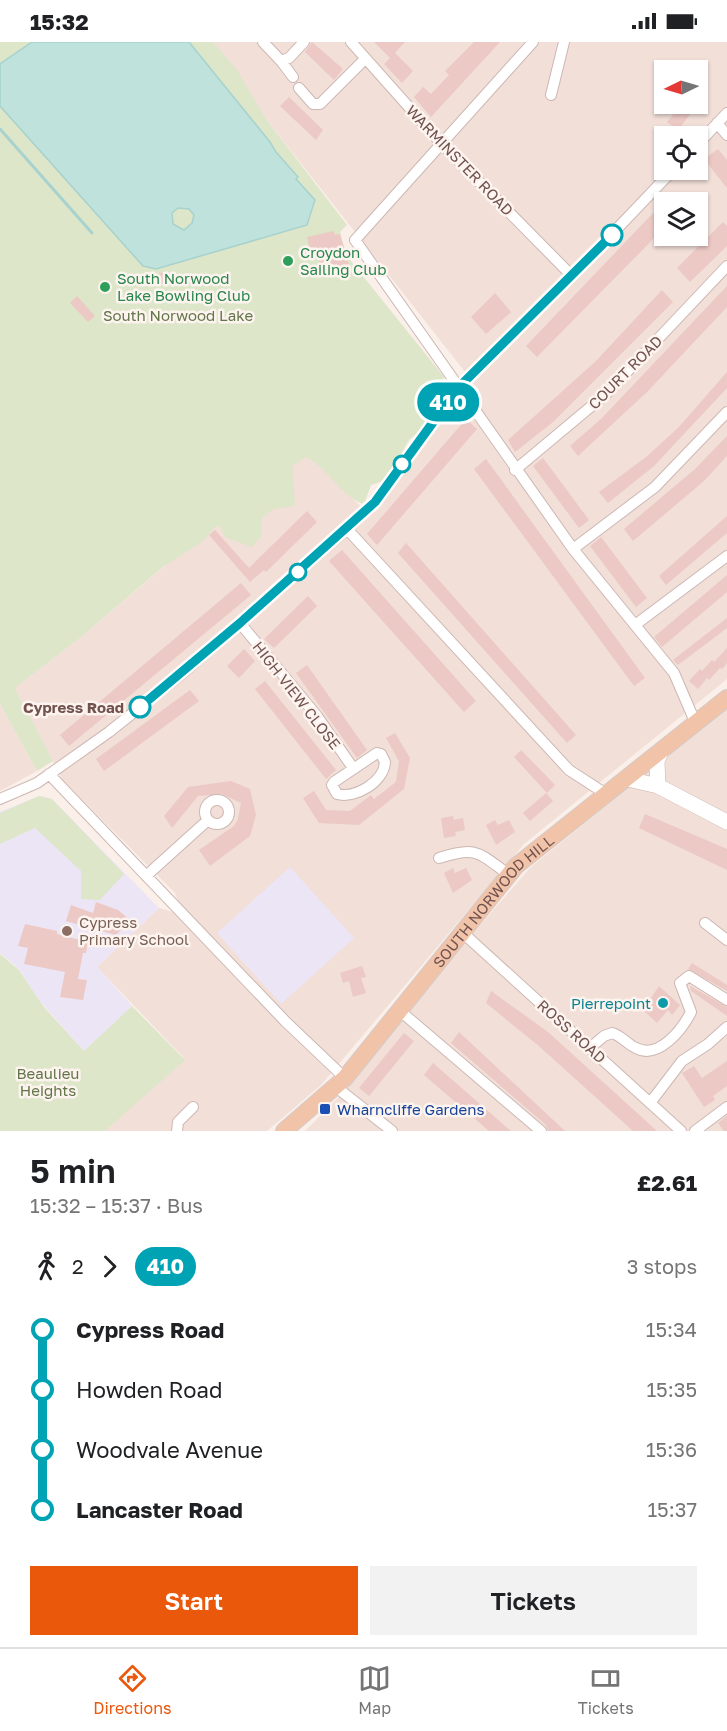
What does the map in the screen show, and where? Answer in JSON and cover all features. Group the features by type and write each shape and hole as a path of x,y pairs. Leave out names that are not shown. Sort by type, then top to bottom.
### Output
{"main road":[{"name":"SOUTH NORWOOD HILL","path":"284,1131 341,1082 516,866 727,698"},
{"path":"658,786 657,761 661,752"},
{"path":"628,778 658,786 727,822"}],"street":[{"path":"263,42 293,77"},
{"path":"281,62 289,58 304,42"},
{"name":"WARMINSTER ROAD","path":"351,42 440,142 572,276"},
{"path":"533,42 440,142 355,240 573,549 674,673 696,724"},
{"path":"551,95 564,42"},
{"path":"299,88 313,104 320,104 365,59"},
{"path":"708,133 727,112"},
{"path":"717,123 727,135"},
{"path":"0,799 25,790 109,732 240,623 347,529 375,502 458,388 572,276 663,180"},
{"name":"COURT ROAD","path":"516,470 606,394 727,266"},
{"path":"573,549 655,487 727,412"},
{"path":"347,529 569,770 606,794"},
{"path":"635,625 727,556"},
{"name":"HIGH VIEW CLOSE","path":"240,623 317,716 353,768"},
{"path":"377,753 384,756 385,768 380,776 355,794 337,794 332,785 353,768 377,753"},
{"path":"49,774 323,1057 341,1082 392,1131"},
{"path":"146,876 208,820"},
{"path":"439,858 472,851 509,875"},
{"path":"705,923 727,940"},
{"name":"ROSS ROAD","path":"463,933 681,1131"},
{"path":"591,1047 612,1032 622,1036 635,1048 646,1052 658,1049 684,1024 691,1012 680,983 689,976 727,1000"},
{"path":"399,1010 541,1131"},
{"path":"650,1103 682,1061 708,1044 727,1027"},
{"path":"177,1131 178,1122 193,1107"},
{"path":"695,1131 727,1107"}],"shaded area":[{"path":"213,42 727,42 727,679 524,844 321,1085 267,1131 105,1131 184,1058 97,967 159,908 183,915 175,893 62,779 15,688 81,637 211,527 300,445 366,512 473,382 266,119"},
{"path":"0,704 37,771 0,791"},
{"path":"727,707 727,1131 305,1131 346,1090 482,923 531,867"},
{"name":"Cypress Primary School","path":"39,796 52,799 159,908 97,967 132,1006 84,1051 38,999 19,969 0,953 0,812"},
{"name":"Cypress Primary School","path":"290,867 354,938 281,1004 217,933"}],"green space":[{"name":"South Norwood Lake","path":"0,42 213,42 237,70 266,119 347,225 340,232 346,255 444,377 439,396 429,409 423,428 409,440 386,480 371,485 364,504 349,496 322,469 306,457 292,466 295,505 270,511 261,520 262,535 252,547 225,537 220,526 215,527 203,541 163,567 81,637 15,688 53,761 37,771 0,704"},
{"path":"39,796 52,799 124,874 100,900 81,899 81,871 35,828 0,844 0,813"},
{"name":"Beaulieu Heights","path":"0,954 19,970 43,1006 84,1051 132,1006 185,1060 105,1131 0,1131"}],"water":[{"name":"South Norwood Lake","path":"32,42 189,42 315,200 307,225 156,269 143,266 0,106 0,64","holes":["178,208 189,209 194,215 192,223 184,230 173,224 172,213"]}],"building":[{"path":"312,42 343,69 334,80 305,52"},
{"path":"374,42 405,42 395,53 413,71 402,83 384,64 390,58"},
{"path":"474,42 500,42 431,117 414,97 423,87 431,94 449,75 445,71"},
{"path":"289,97 323,130 316,140 280,106"},
{"path":"674,114 690,114 681,126 672,126 667,122"},
{"path":"718,149 727,160 727,188 708,164 708,156"},
{"path":"654,212 654,238 537,357 526,346"},
{"path":"723,222 727,226 727,246 690,282 677,268 699,246 708,246 708,237"},
{"path":"334,231 335,235 340,234 350,268 323,275 317,254 311,255 307,237"},
{"path":"162,272 168,278 162,284 156,278"},
{"path":"727,286 727,307 647,392 578,456 570,446 602,418"},
{"path":"662,290 673,302 553,422 515,452 508,440 596,361"},
{"path":"495,293 511,312 486,334 471,317"},
{"path":"77,296 95,316 88,322 70,303"},
{"path":"727,372 727,388 654,466 608,503 599,492 646,457 678,428"},
{"path":"466,419 477,429 377,545 367,534"},
{"path":"727,436 727,456 704,481 633,541 624,529 695,469"},
{"path":"543,458 589,520 579,528 533,466"},
{"path":"486,459 645,678 634,686 474,469"},
{"path":"307,511 317,522 266,572 264,570 250,582 209,535 215,530 249,568"},
{"path":"727,516 727,533 666,585 659,576"},
{"path":"601,537 647,598 636,607 590,546"},
{"path":"406,543 576,735 567,743 398,553"},
{"path":"342,550 476,701 464,712 329,561"},
{"path":"727,575 727,592 662,647 654,637"},
{"path":"241,583 251,595 69,746 60,735"},
{"path":"308,596 317,606 274,648 264,639"},
{"path":"727,618 727,628 678,665 673,660"},
{"path":"727,648 727,663 722,669 720,668 709,680 707,678 698,689 689,681 700,669 702,671 712,660 714,662"},
{"path":"244,649 255,661 239,678 227,666"},
{"path":"307,665 367,750 357,758 296,673"},
{"path":"265,681 336,770 326,779 255,689"},
{"path":"190,690 199,701 104,771 96,759"},
{"path":"395,733 410,758 404,789 359,825 319,823 303,798 314,791 326,810 350,811 371,795 374,799 396,782 399,761 386,738"},
{"path":"521,750 555,785 547,793 514,757"},
{"path":"231,781 250,789 256,815 250,836 210,866 199,850 234,826 241,803 222,794 198,796 172,828 164,816 188,787"},
{"path":"546,793 553,801 530,821 523,813"},
{"path":"645,814 727,849 727,870 639,828"},
{"path":"453,816 454,820 463,818 465,830 455,832 456,836 444,838 441,818"},
{"path":"495,820 498,825 509,820 515,832 496,845 486,825"},
{"path":"453,868 455,873 466,868 472,880 453,893 444,873"},
{"path":"96,902 118,910 130,920 116,935 66,921 71,905 93,913"},
{"path":"25,924 57,931 57,934 88,942 86,953 83,953 78,979 87,980 83,1000 60,997 65,972 24,964 28,948 18,946"},
{"path":"692,963 727,985 727,991 688,969"},
{"path":"362,966 366,977 361,978 366,993 353,997 349,981 343,983 340,973"},
{"name":"Pierrepoint","path":"659,986 680,1005 672,1015 668,1010 657,1023 643,1010"},
{"path":"690,986 727,1007 727,1016 691,991"},
{"path":"491,991 548,1032 657,1131 633,1131 540,1047 486,1003"},
{"path":"459,1032 565,1131 548,1131 546,1125 451,1043"},
{"path":"404,1033 414,1041 369,1096 359,1088"},
{"path":"727,1061 727,1086 713,1096 715,1100 704,1107 682,1073 694,1066 702,1078"},
{"path":"433,1063 511,1131 489,1131 424,1075"},
{"path":"727,1116 727,1131 724,1131 718,1123"}],"waterway":[{"path":"0,129 92,233"}],"bus line":[{"name":"410","path":"140,707 184,672 375,502 458,388 612,235"}],"place":[{"name":"Croydon Sailing Club","path":"288,261"},
{"name":"South Norwood Lake Bowling Club","path":"105,287"},
{"name":"Cypress Road","path":"140,707"},
{"name":"Cypress Primary School","path":"67,931"},
{"name":"Pierrepoint","path":"663,1003"},
{"name":"Wharncliffe Gardens","path":"325,1109"}]}
